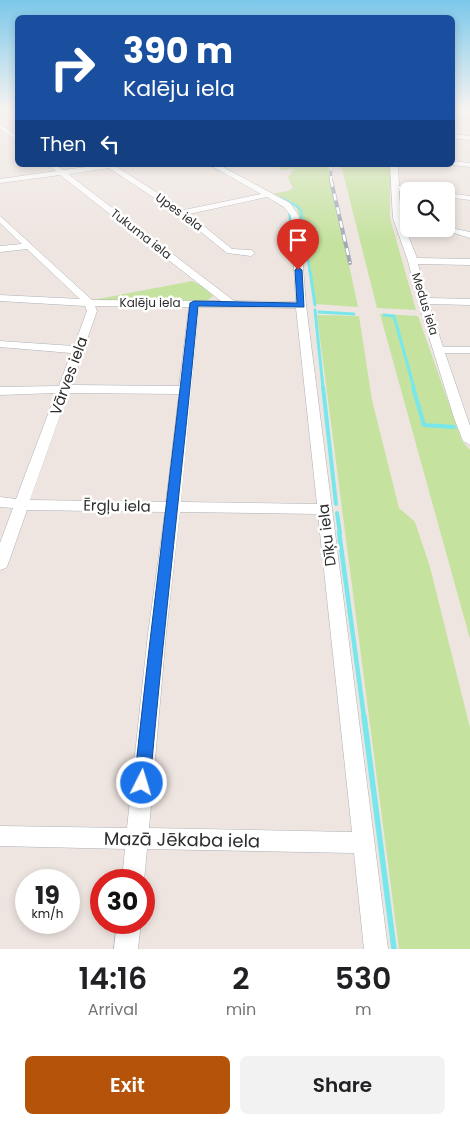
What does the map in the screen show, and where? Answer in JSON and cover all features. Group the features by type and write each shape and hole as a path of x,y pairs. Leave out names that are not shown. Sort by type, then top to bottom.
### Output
{"street":[{"path":"455,163 470,165"},
{"name":"Tukuma iela","path":"54,167 230,303"},
{"path":"0,181 103,167"},
{"name":"Upes iela","path":"112,167 183,213 230,251 251,253"},
{"name":"Dīķu iela","path":"218,167 287,205 295,216 301,306 376,949"},
{"name":"Medus iela","path":"394,167 397,218 413,261 423,301 465,418 470,441"},
{"path":"395,188 400,189"},
{"path":"183,213 267,195"},
{"path":"455,196 470,198"},
{"path":"0,218 89,303"},
{"path":"455,231 470,235"},
{"path":"0,249 29,246"},
{"path":"413,261 470,262"},
{"name":"Kalēju iela","path":"0,298 89,303 230,303 301,306"},
{"path":"423,301 470,302"},
{"name":"Vārves iela","path":"0,564 92,311 89,303"},
{"path":"134,869 156,634 173,507 194,303"},
{"path":"0,344 78,350"},
{"path":"440,350 470,350"},
{"path":"0,391 64,389 185,390"},
{"name":"Ērgļu iela","path":"0,502 23,505 324,508"},
{"name":"Mazā Jēkaba iela","path":"0,836 364,843"},
{"path":"126,949 127,934"}],"green space":[{"path":"279,167 328,167 358,307 316,304 297,208 271,194 288,191 293,188 288,177 294,169 280,170"},
{"path":"342,167 390,167 390,218 416,310 377,308"},
{"path":"192,281 204,287 213,296 208,300 197,301 93,300"},
{"path":"380,314 418,316 462,441 470,450 470,639"},
{"path":"317,315 359,316 372,400 399,508 415,522 430,567 470,728 470,949 399,949"}],"waterway":[{"path":"214,167 223,172"},
{"path":"223,167 233,173"},
{"path":"281,198 297,206 301,211 310,273"},
{"path":"289,210 294,263"},
{"path":"310,271 315,305"},
{"path":"315,310 323,388"},
{"path":"319,312 354,314"},
{"path":"384,315 394,316 414,388"},
{"path":"323,387 336,504"},
{"path":"413,387 424,425 454,427"},
{"path":"337,513 340,533"},
{"path":"339,532 364,717"},
{"path":"364,716 394,949"}],"railway":[{"path":"331,167 331,180"},
{"path":"331,180 350,263"}],"route":[{"path":"142,783 156,634 173,507 194,303 301,306 298,270"}]}
